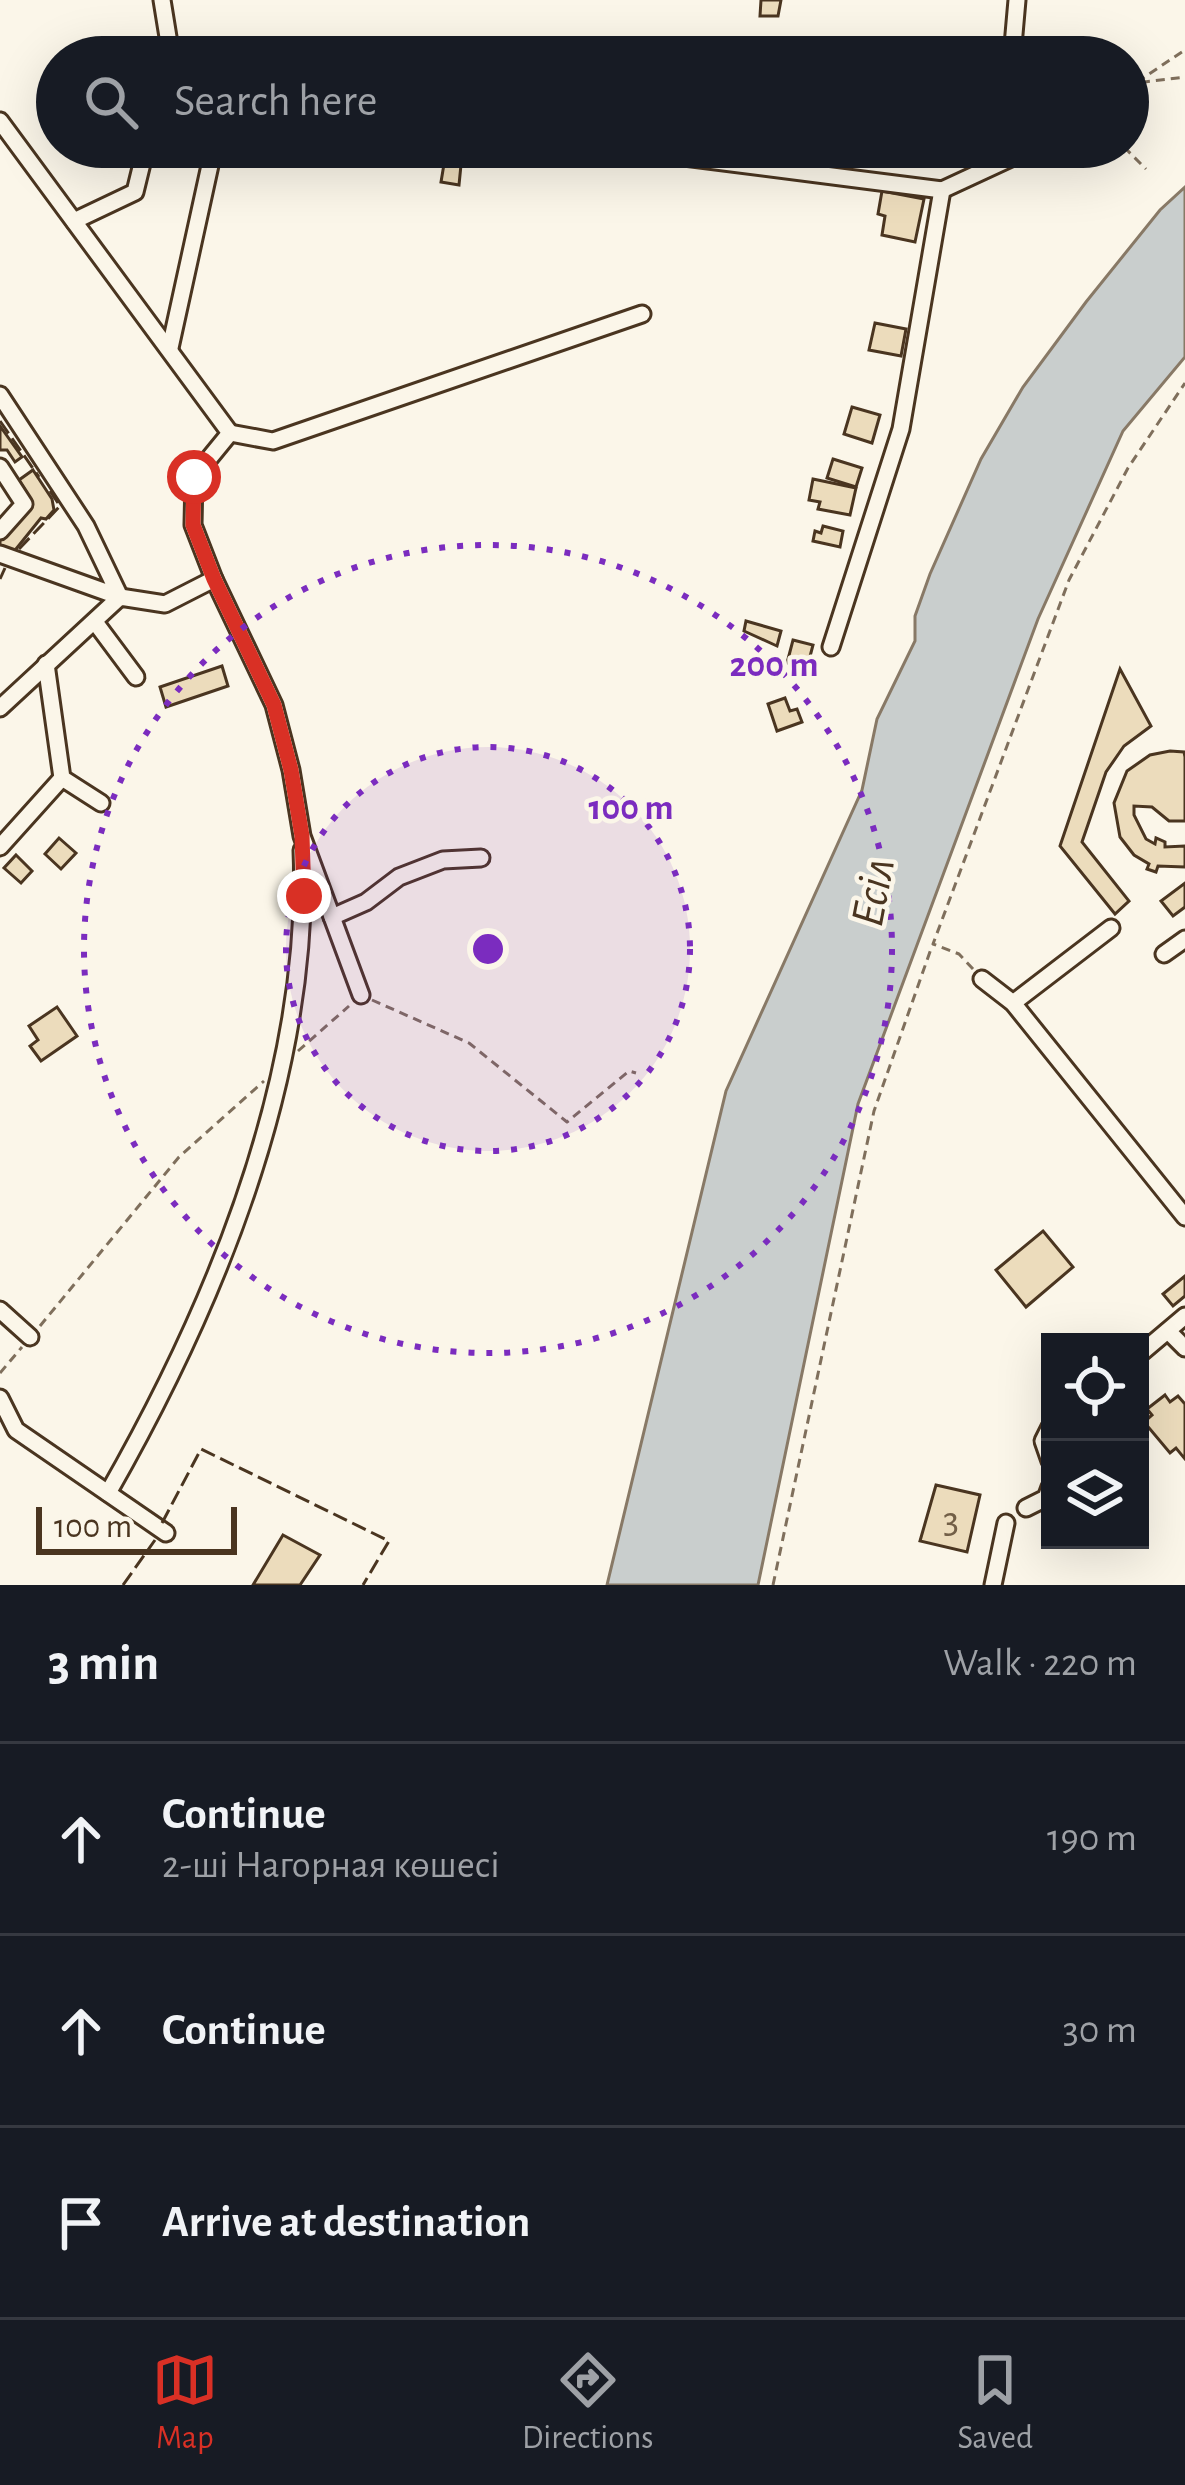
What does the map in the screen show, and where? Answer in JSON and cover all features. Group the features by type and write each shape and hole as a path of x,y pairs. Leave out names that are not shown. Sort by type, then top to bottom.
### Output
{"street":[{"path":"163,0 165,36"},
{"path":"1014,36 1017,0"},
{"path":"0,121 230,433 273,441 642,314"},
{"path":"74,221 136,192 141,168"},
{"path":"170,348 209,168"},
{"path":"770,168 942,190 989,168"},
{"path":"831,647 902,429 942,190"},
{"path":"0,395 86,526 120,597"},
{"path":"108,1493 158,1406 226,1245 276,1102 300,960 302,836 291,770 274,705 193,525 194,477 230,433"},
{"path":"0,467 24,504 0,531"},
{"path":"0,554 120,597 165,604 214,579"},
{"path":"0,708 120,597"},
{"path":"95,622 136,677"},
{"path":"46,664 62,778 101,803"},
{"path":"0,847 62,778"},
{"path":"302,836 361,995"},
{"path":"332,917 366,902 399,877 443,860 481,858"},
{"path":"1013,1003 1111,928"},
{"path":"1164,954 1185,939"},
{"path":"982,979 1013,1003 1185,1217"},
{"path":"0,1310 30,1337"},
{"path":"1149,1346 1185,1316"},
{"path":"1168,1330 1185,1348"},
{"path":"0,1398 16,1430 166,1533"},
{"path":"1026,1508 1041,1502"},
{"path":"992,1585 1006,1523"}],"path":[{"path":"1149,75 1185,50"},
{"path":"1176,58 1185,58"},
{"path":"1149,81 1185,77"},
{"path":"773,1585 874,1111 1022,698 1070,580 1127,468 1185,383"},
{"path":"933,944 959,954 982,979"},
{"path":"0,1373 179,1157 361,995 469,1043 567,1122 629,1071 637,1073"}],"water":[{"name":"Есіл","path":"1185,187 1185,357 1123,431 1038,619 858,1104 758,1585 607,1585 726,1091 862,790 877,719 915,641 915,616 930,574 981,459 1023,387 1160,210"}],"building":[{"path":"761,0 781,0 778,16 760,16"},
{"path":"443,168 461,168 459,185 441,182"},
{"path":"882,191 924,199 915,242 882,235 885,216 878,214"},
{"path":"875,323 906,329 901,356 869,350"},
{"path":"852,407 880,415 872,443 844,434"},
{"path":"0,426 22,457 15,462 7,450 0,450"},
{"path":"833,459 862,468 856,487 827,478"},
{"path":"33,470 54,510 41,518 12,554 0,545 0,536 27,504 28,495 19,480"},
{"path":"813,479 856,488 850,515 818,509 820,502 809,500"},
{"path":"823,526 843,531 840,547 813,541 815,531 821,533"},
{"path":"746,621 781,631 777,646 744,631"},
{"path":"793,640 813,645 807,668 787,663"},
{"path":"222,666 228,686 166,707 160,687"},
{"path":"1120,669 1151,726 1124,746 1106,772 1082,842 1129,901 1115,914 1060,846"},
{"path":"785,698 802,722 777,731 768,704"},
{"path":"1184,752 1185,821 1169,821 1152,807 1134,806 1146,839 1155,844 1156,838 1165,847 1185,846 1185,867 1158,866 1156,872 1147,869 1149,864 1134,855 1120,837 1114,803 1127,771 1150,755"},
{"path":"59,838 76,853 61,869 45,854"},
{"path":"16,855 32,871 21,883 4,868"},
{"path":"1185,883 1185,907 1173,916 1161,901"},
{"path":"57,1007 77,1036 41,1061 30,1046 38,1040 29,1026"},
{"path":"1043,1231 1073,1267 1026,1307 996,1270"},
{"path":"1185,1276 1185,1296 1173,1306 1163,1294"},
{"path":"1165,1395 1170,1402 1178,1396 1185,1404 1185,1459 1176,1448 1170,1453 1149,1428 1149,1407"},
{"path":"936,1485 980,1495 967,1552 920,1541"},
{"path":"283,1535 320,1555 300,1585 253,1585"}],"fence":[{"path":"0,421 39,477"},
{"path":"19,549 60,506 50,491"},
{"path":"0,579 5,568"},
{"path":"162,1523 201,1449 389,1541 363,1585"},
{"path":"123,1585 155,1540"}],"route":[{"path":"194,477 193,525 274,705 302,836 304,896"}]}
